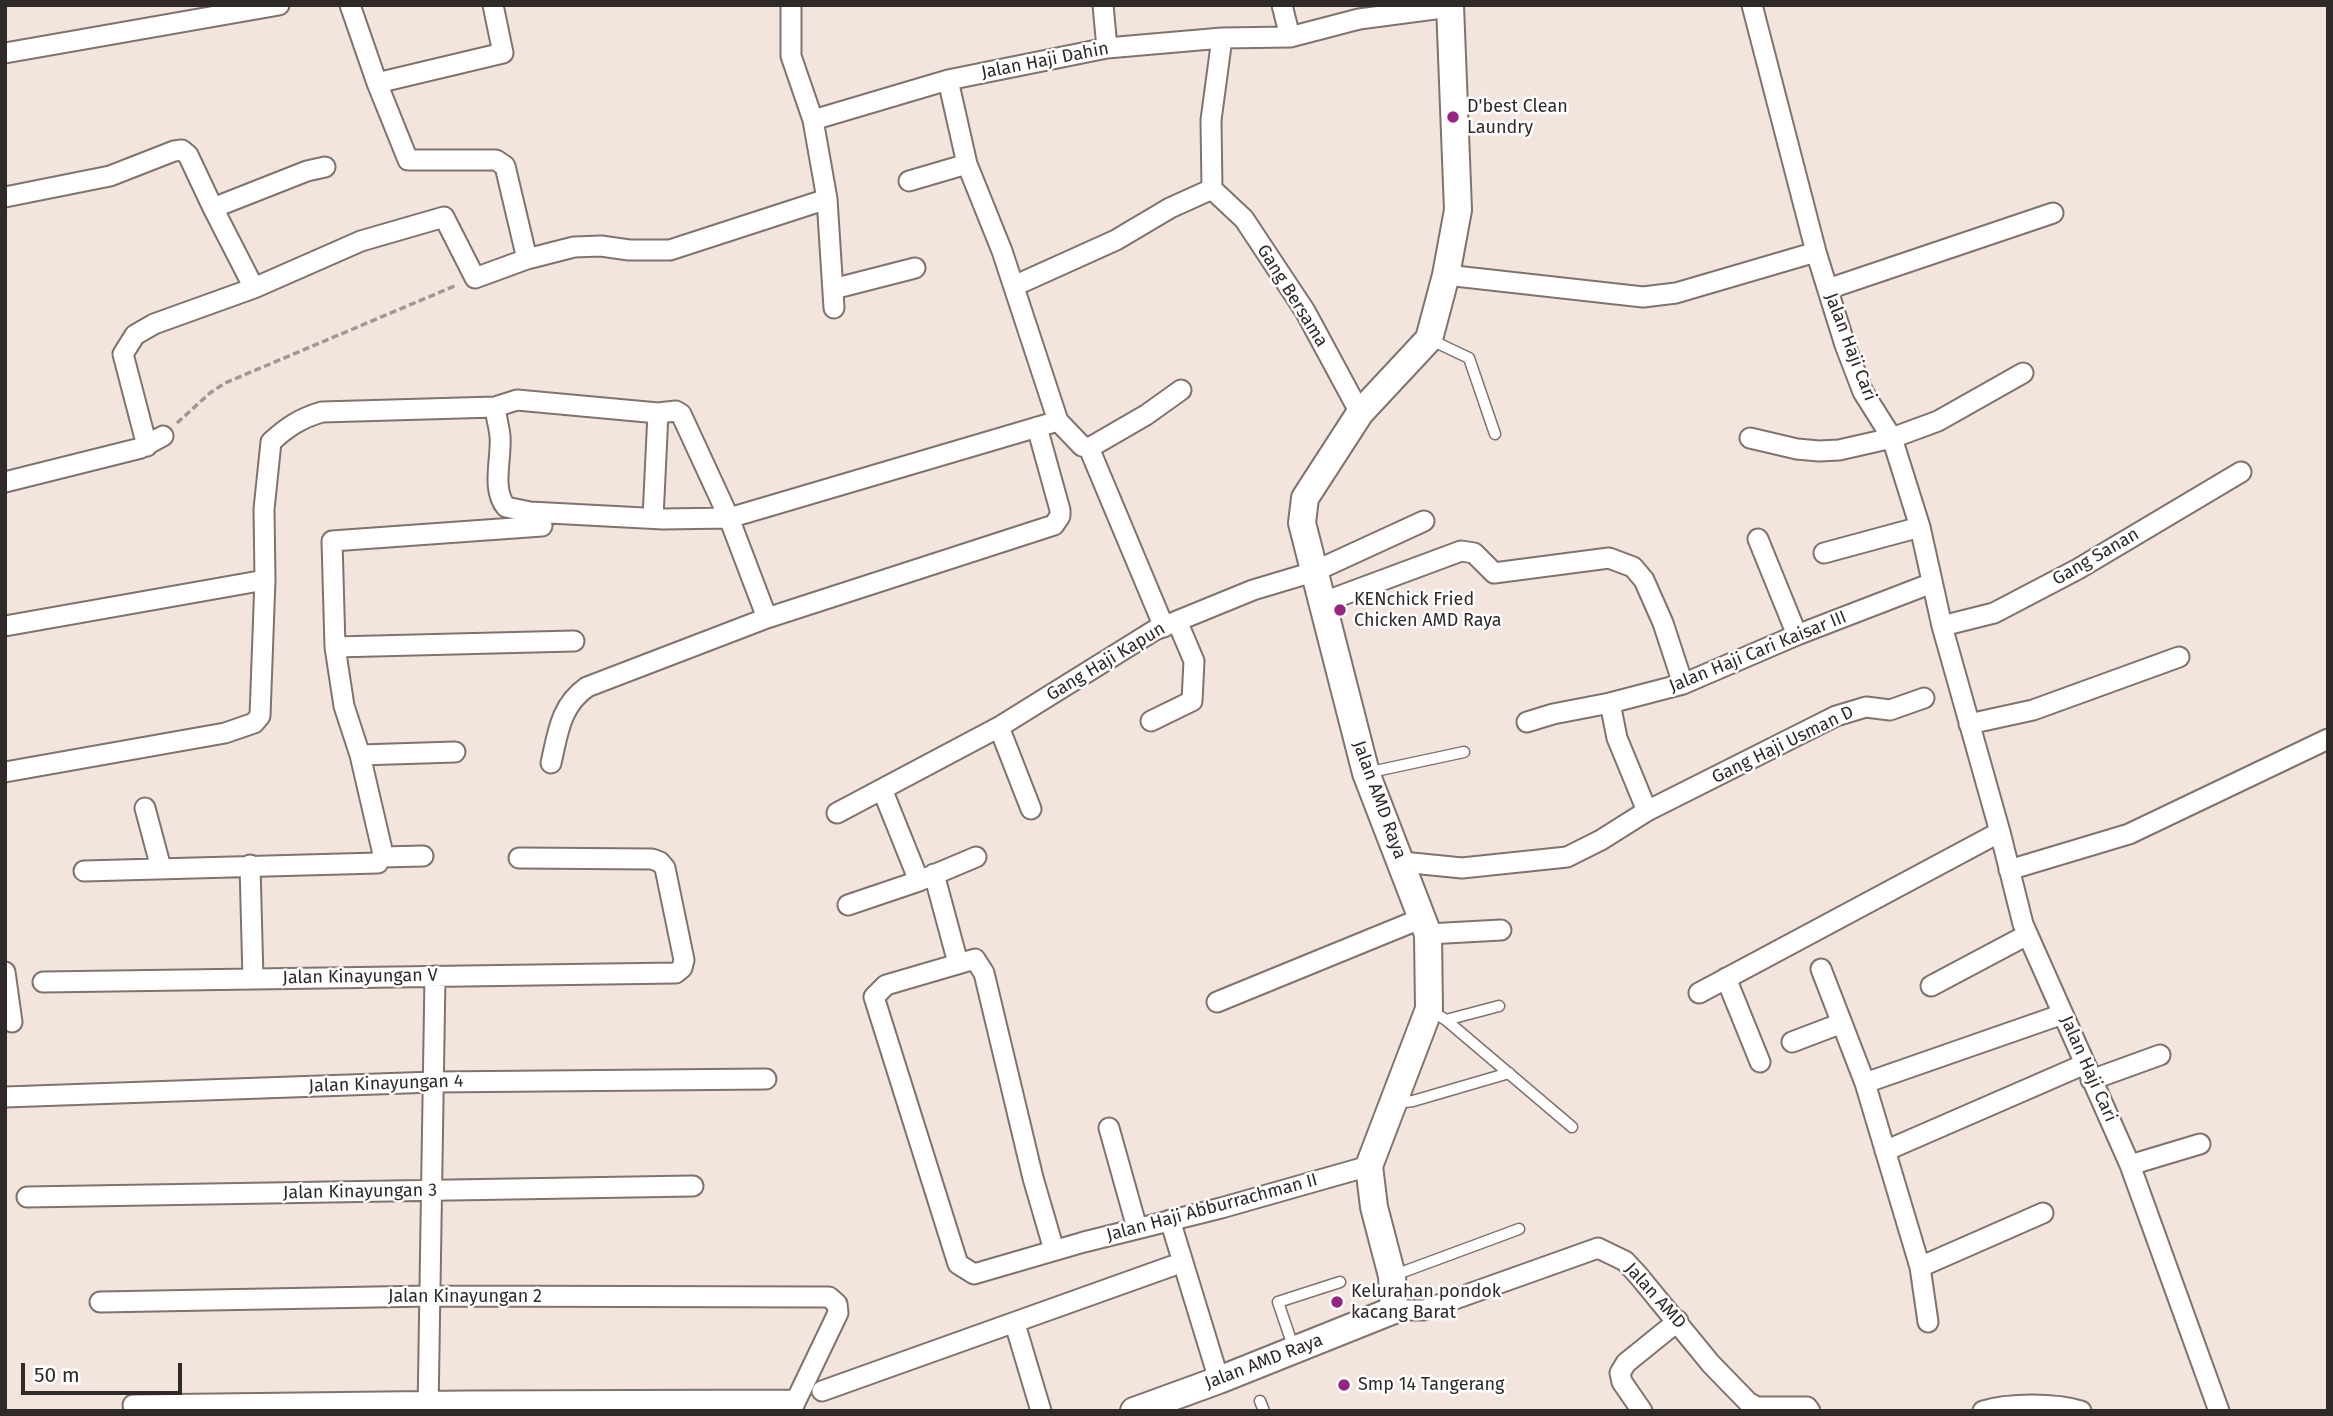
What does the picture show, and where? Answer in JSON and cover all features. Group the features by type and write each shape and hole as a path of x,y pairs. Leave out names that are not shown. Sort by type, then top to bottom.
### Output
{"street":[{"path":"5,52 279,5"},
{"path":"350,5 408,160 496,160 505,166 527,259"},
{"path":"377,83 503,54 493,5"},
{"path":"791,5 791,56 813,120 827,199 833,299 915,268"},
{"path":"1103,5 1107,48"},
{"path":"1282,5 1290,37"},
{"name":"Jalan Haji Cari","path":"1752,5 1816,252 1863,392 1892,438 1920,527 1942,626 2028,935 2130,1166 2219,1411"},
{"name":"Jalan Haji Dahin","path":"813,120 947,80 1107,48 1222,38 1290,37 1357,12 1450,6"},
{"name":"Jalan AMD Raya","path":"1134,1411 1295,1351 1394,1310 1392,1276 1374,1207 1369,1166 1393,1103 1437,1015 1424,927 1402,862 1366,773 1302,523 1305,498 1360,412 1429,339 1446,275 1458,210 1450,6"},
{"path":"1014,286 1116,240 1170,208 1212,189 1211,120 1222,38"},
{"path":"947,80 968,164 1014,286 1058,421 1082,446 1089,448 1146,415 1181,390"},
{"path":"5,197 110,176 183,150 188,155 254,288"},
{"path":"909,181 968,164"},
{"path":"213,208 294,176 325,167"},
{"name":"Gang Bersama","path":"1212,189 1244,219 1305,311 1360,412"},
{"path":"5,482 155,441 123,355 135,335 154,324 254,288 361,241 444,217 475,278 527,259 574,247 670,250 827,199"},
{"path":"1828,289 2053,213"},
{"path":"1446,275 1643,297 1676,293 1816,252"},
{"path":"1750,438 1797,449 1819,451 1839,450 1892,438 1938,421 2023,373"},
{"path":"5,772 225,733 254,723 260,716 265,580 264,509 271,442 286,427 322,412 495,407 517,400 658,413 676,411 681,414 729,518 767,618"},
{"path":"495,407 500,437 499,486 501,501 506,507 530,512 653,518 729,518 1058,421"},
{"path":"653,518 658,413"},
{"path":"551,763 561,719 575,696 587,687 767,618 1054,525 1060,510 1037,427"},
{"path":"1089,448 1170,624 1195,661 1192,701 1151,721"},
{"name":"Gang Sanan","path":"1942,626 1994,613 2078,569 2241,471"},
{"name":"Gang Haji Kapun","path":"837,813 999,727 1155,630 1253,590 1313,572 1424,521"},
{"path":"84,871 378,863 383,854 360,755 344,706 335,647 332,541 542,527"},
{"path":"1824,553 1920,527"},
{"path":"1758,540 1797,635"},
{"path":"1321,603 1461,551 1474,553 1494,573 1609,558 1633,567 1644,580 1663,623 1683,684"},
{"path":"5,626 265,580"},
{"name":"Jalan Haji Cari Kaisar III","path":"1527,722 1683,684 1797,635 1932,583"},
{"path":"335,647 574,641"},
{"path":"1969,724 2033,710 2179,657"},
{"name":"Gang Haji Usman D","path":"1402,862 1462,868 1567,857 1601,840 1647,811 1850,710 1866,707 1890,710 1924,698"},
{"path":"1610,703 1617,738 1647,811"},
{"path":"999,727 1031,809"},
{"path":"2009,870 2129,834 2328,739"},
{"path":"360,755 455,752"},
{"path":"882,789 926,877 958,963 975,959 984,973 1033,1178 1055,1250"},
{"path":"145,808 161,868"},
{"path":"1699,993 2000,832"},
{"path":"382,857 423,856"},
{"path":"848,905 976,856"},
{"name":"Jalan Kinayungan V","path":"43,982 676,972 682,968 684,960 665,868 660,862 652,859 519,858"},
{"path":"250,865 253,979"},
{"path":"1217,1002 1424,927 1501,930"},
{"path":"1931,986 2028,935"},
{"name":"Jalan Haji Abburrachman II","path":"958,963 886,985 874,997 958,1264 974,1274 1369,1166"},
{"path":"1821,970 1865,1083 1920,1267 1928,1322"},
{"path":"5,972 12,1022"},
{"path":"428,1406 435,976"},
{"path":"1726,978 1760,1062"},
{"path":"1865,1083 1909,1070 2063,1014"},
{"path":"1792,1042 1842,1023"},
{"path":"1885,1151 2088,1072 2160,1055"},
{"name":"Jalan Kinayungan 4","path":"5,1097 433,1082 766,1079"},
{"path":"1109,1128 1137,1228"},
{"path":"2130,1166 2200,1144"},
{"name":"Jalan Kinayungan 3","path":"27,1197 693,1186"},
{"path":"1920,1267 2043,1213"},
{"path":"1170,1220 1219,1380"},
{"name":"Jalan AMD","path":"1394,1310 1424,1310 1598,1248 1625,1261 1678,1321 1711,1364 1748,1402 1769,1409 1807,1407 1810,1411"},
{"path":"822,1391 1172,1266"},
{"name":"Jalan Kinayungan 2","path":"100,1301 430,1296 829,1297 837,1304 838,1313 793,1405"},
{"path":"1642,1411 1622,1382 1620,1373 1626,1363 1678,1321"},
{"path":"1015,1324 1041,1411"},
{"path":"133,1405 793,1405"},
{"path":"1983,1411 1997,1407 2067,1407 2081,1411"}],"lane":[{"path":"1429,339 1469,358 1495,434"},
{"path":"1366,773 1464,752"},
{"path":"1437,1015 1499,1006"},
{"path":"1437,1015 1572,1126"},
{"path":"1393,1103 1413,1101 1509,1073"},
{"path":"1392,1276 1519,1229"},
{"path":"1295,1351 1278,1302 1340,1282"}],"path":[{"path":"155,441 225,383 475,278"}],"place":[{"name":"D'best Clean Laundry","path":"1453,117"},
{"name":"KENchick Fried Chicken AMD Raya","path":"1340,610"},
{"name":"Kelurahan pondok kacang Barat","path":"1337,1302"},
{"name":"Smp 14 Tangerang","path":"1344,1385"}]}
